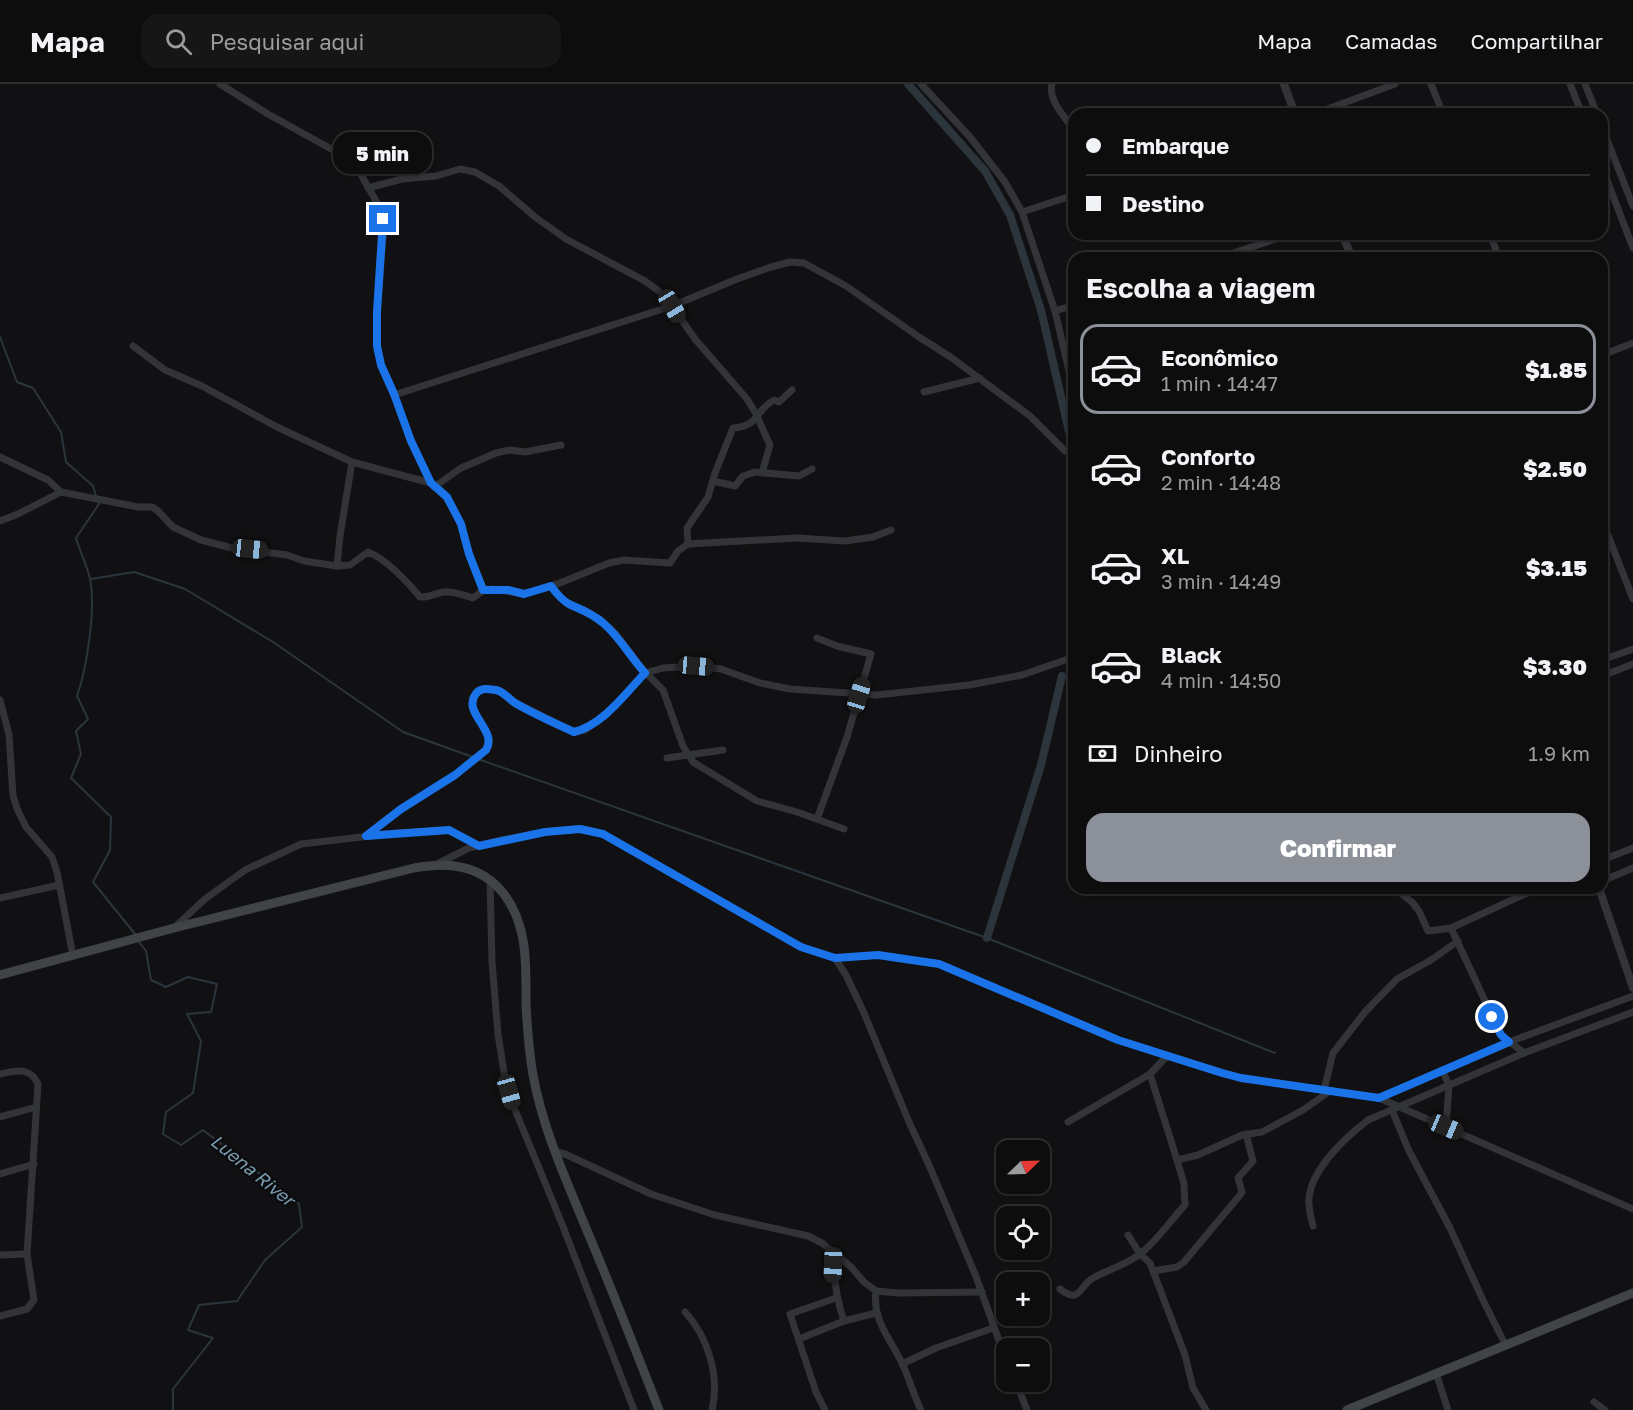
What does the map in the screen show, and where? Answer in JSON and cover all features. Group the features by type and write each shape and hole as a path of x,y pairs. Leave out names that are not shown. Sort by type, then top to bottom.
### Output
{"main road":[{"path":"0,975 169,930 437,864 470,868 490,880 504,894 525,940 527,1030 533,1074 554,1151 659,1410"},
{"path":"1347,1410 1360,1408 1436,1373 1633,1293"}],"street":[{"path":"220,84 342,155 354,164 369,188 382,214 384,225 378,275 377,346 381,365 411,441 433,485 447,497 461,524 469,554 483,590"},
{"path":"921,84 970,137 1005,182 1022,212 1055,311 1068,366"},
{"path":"1052,84 1050,90 1053,99 1068,121"},
{"path":"1284,84 1293,108"},
{"path":"1330,108 1395,84"},
{"path":"1431,84 1441,108"},
{"path":"1570,84 1580,108"},
{"path":"1586,84 1595,108"},
{"path":"1608,142 1633,206"},
{"path":"369,188 402,179 436,176 464,169 475,172 499,186 549,227 591,254 645,281 673,305 695,339 747,399 770,445 762,473"},
{"path":"1608,183 1633,248"},
{"path":"1022,212 1068,197"},
{"path":"1236,252 1273,240"},
{"path":"394,394 673,305 768,268 790,262 804,263 846,286 980,378 1030,416 1068,451"},
{"path":"1055,311 1068,307"},
{"path":"1608,353 1633,344"},
{"path":"133,346 165,370 202,386 277,427 352,462 433,485 461,468 496,453 510,450 525,452 561,445"},
{"path":"924,392 980,378"},
{"path":"688,544 687,528 708,497 733,428 751,424 758,418 766,404 774,400 779,402 792,390"},
{"path":"0,457 39,475 62,492 138,507 152,507 173,527 201,540 231,548 287,555 304,561 337,566 350,565 368,552 404,578 420,597 426,598 442,592 453,592 473,598 483,590 508,590 524,594 609,563 624,560 670,563 678,550 688,544 797,538 845,541 873,537 891,530"},
{"path":"337,566 352,462"},
{"path":"713,480 735,486 743,476 755,472 799,476 812,469"},
{"path":"0,520 18,514 62,492"},
{"path":"1608,535 1633,599"},
{"path":"551,586 569,605 582,609 601,620 616,634 645,673 663,690 687,755 701,768 748,797 844,829"},
{"path":"816,638 837,646 871,654 847,737 817,819"},
{"path":"1608,658 1633,649"},
{"path":"366,836 401,809 455,775 486,750 489,738 472,706 473,697 483,689 498,690 513,701 574,732 585,729 609,711 645,673 663,668 696,666 721,669 760,683 859,695 916,693 969,686 1022,675 1068,659"},
{"path":"1608,674 1633,664"},
{"path":"0,700 9,735 13,796 26,827 52,857 73,956"},
{"path":"667,758 723,750"},
{"path":"437,864 479,846 545,832 580,829 603,834 801,947 835,958 878,955 939,964 1118,1040 1167,1056 1241,1078 1379,1098 1395,1109 1446,1127 1633,1209"},
{"path":"169,930 205,899 245,870 301,844 366,836 449,830 479,846"},
{"path":"1608,858 1633,848"},
{"path":"1608,878 1633,868"},
{"path":"490,880 492,962 498,1034 505,1079 513,1105 634,1410"},
{"path":"0,898 59,885"},
{"path":"1402,894 1419,911 1428,931 1451,928 1525,894"},
{"path":"1601,894 1633,988"},
{"path":"1451,928 1501,1035 1524,1053"},
{"path":"1177,1160 1198,1155 1246,1134 1262,1132 1279,1124 1327,1090 1333,1053 1379,996 1397,979 1431,960 1458,941"},
{"path":"835,958 846,975 864,1013 982,1292 997,1338"},
{"path":"1379,1098 1509,1042 1633,996"},
{"path":"1313,1226 1309,1197 1313,1184 1325,1163 1353,1131 1368,1120 1524,1053 1633,1012"},
{"path":"1068,1122 1150,1074 1167,1056"},
{"path":"0,1074 22,1070 30,1072 38,1084 27,1254 34,1300 27,1309 0,1316"},
{"path":"1442,1070 1449,1085 1446,1127"},
{"path":"1060,1289 1067,1294 1076,1295 1091,1279 1140,1254 1185,1205 1184,1184 1150,1074"},
{"path":"0,1117 36,1107"},
{"path":"1395,1109 1409,1151 1450,1228 1505,1344"},
{"path":"1153,1270 1177,1267 1184,1262 1240,1195 1242,1192 1238,1178 1253,1161 1246,1134"},
{"path":"554,1151 651,1194 715,1215 808,1236 834,1252 876,1291 982,1292"},
{"path":"0,1174 33,1164"},
{"path":"1128,1235 1140,1254 1150,1263 1185,1354 1193,1388 1206,1410"},
{"path":"834,1252 833,1278 836,1299 844,1321"},
{"path":"0,1255 27,1254"},
{"path":"876,1291 874,1302 881,1328 902,1364 921,1410"},
{"path":"825,1410 816,1392 790,1314 836,1299"},
{"path":"685,1312 700,1332 710,1355 714,1399 712,1410"},
{"path":"799,1339 844,1321 876,1313"},
{"path":"902,1364 993,1328"},
{"path":"1436,1373 1448,1410"},
{"path":"1020,1392 1027,1410"},
{"path":"1594,1402 1605,1410"}],"waterway":[{"path":"908,84 985,171 1010,215 1041,310 1068,427"},
{"name":"Luena River","path":"0,337 17,382 33,388 61,432 66,462 93,486 96,496"},
{"name":"Luena River","path":"98,501 99,504 76,538 90,579 92,606 87,654 77,696 88,719 76,731 81,754 71,778 111,817 110,850 93,882 135,934"},
{"path":"91,579 134,572 185,589 273,642 403,732 473,757"},
{"path":"987,938 1041,765 1062,676"},
{"path":"478,759 987,938 1275,1053"},
{"name":"Luena River","path":"139,942 146,951 151,980 166,987 188,977 217,984 211,1012 187,1014 201,1041 193,1093 166,1112 163,1134 181,1145 203,1130 299,1204 302,1227 265,1260 237,1301 199,1305 188,1330 213,1338 173,1389 173,1410"}],"route":[{"path":"383,219 377,312 377,346 381,365 411,441 431,483 447,497 461,524 469,554 483,590 508,590 524,594 551,586 569,605 582,609 601,620 616,634 645,673 602,717 585,729 574,732 545,719 498,690 478,691 473,697 472,706 489,738 486,750 455,775 401,809 366,836 449,830 479,846 545,832 580,829 603,834 801,947 835,958 878,955 939,964 1118,1040 1241,1078 1379,1098 1509,1042 1501,1035 1492,1017"}]}
